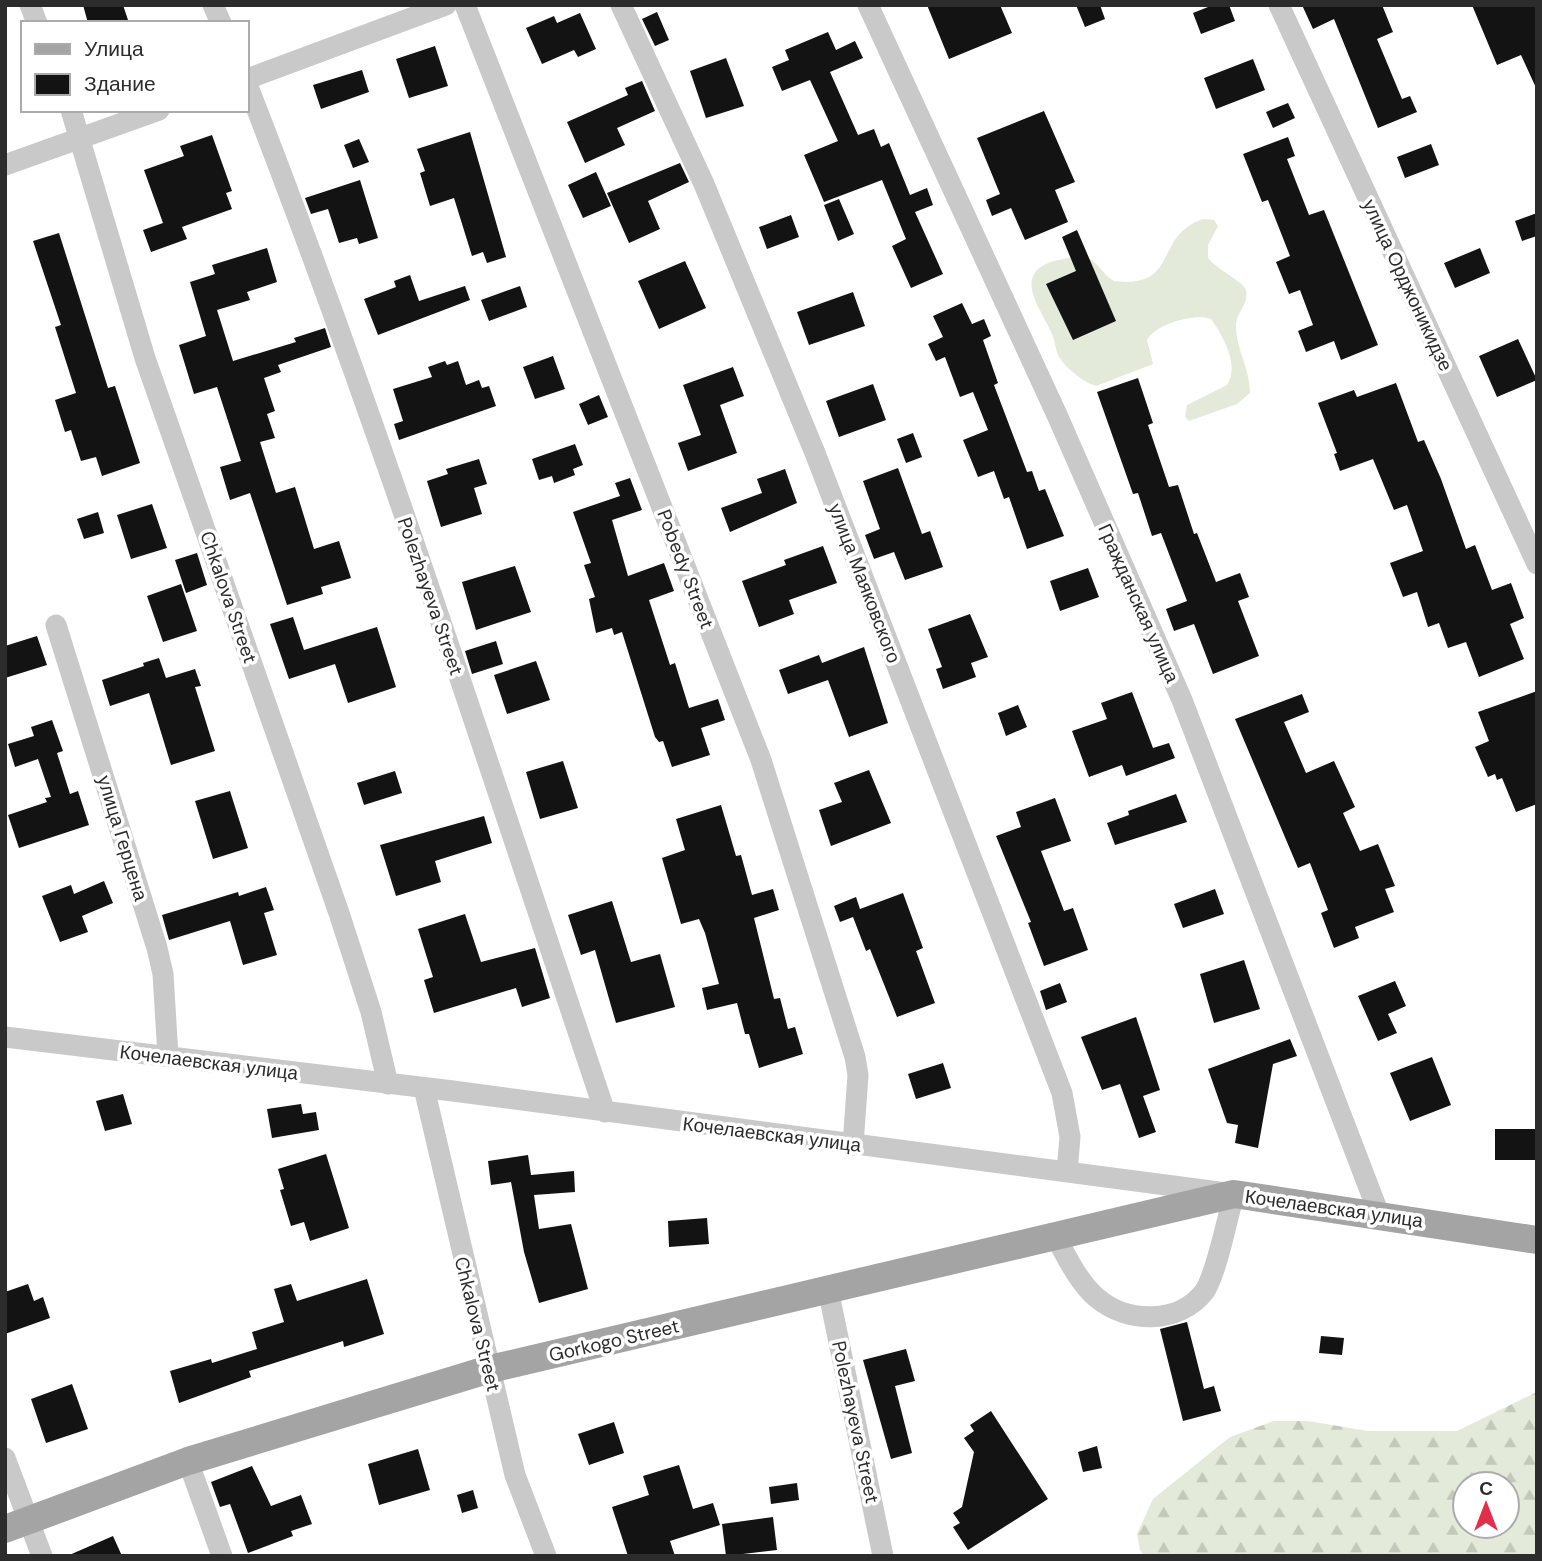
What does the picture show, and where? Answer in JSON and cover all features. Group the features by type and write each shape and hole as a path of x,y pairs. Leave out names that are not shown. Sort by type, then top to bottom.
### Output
{"main road":[{"name":"Кочелаевская улица","path":"1234,1194 1537,1240"},
{"name":"Gorkogo Street","path":"16,1525 188,1461 490,1369 1234,1194"}],"street":[{"path":"248,81 446,5"},
{"name":"Pobedy Street","path":"466,5 761,760 855,1057 858,1075 853,1144"},
{"name":"улица Маяковского","path":"621,5 704,184 815,453 1057,1080 1068,1115 1068,1172"},
{"name":"Гражданская улица","path":"868,5 1057,415 1182,700 1379,1214"},
{"name":"улица Орджоникидзе","path":"1279,5 1537,564"},
{"name":"Polezhayeva Street","path":"248,84 373,424 605,1112"},
{"name":"Chkalova Street","path":"72,112 82,138 145,358 340,913 371,1012 388,1084"},
{"path":"5,165 154,112"},
{"name":"улица Герцена","path":"56,625 157,948 163,974 168,1056"},
{"name":"Кочелаевская улица","path":"5,1037 424,1088 1234,1194"},
{"name":"Chkalova Street","path":"424,1088 515,1475 546,1556"},
{"path":"1055,1236 1070,1264 1097,1298 1129,1314 1156,1318 1185,1310 1206,1290 1234,1194"},
{"name":"Polezhayeva Street","path":"828,1289 883,1556"},
{"path":"5,1458 16,1525 42,1556"},
{"path":"188,1461 222,1556"}],"green space":[{"path":"1203,219 1214,220 1218,226 1208,245 1208,258 1245,288 1246,298 1236,324 1236,333 1248,375 1250,393 1237,404 1189,421 1185,417 1187,405 1227,385 1231,377 1228,351 1211,319 1195,317 1158,329 1147,340 1153,364 1096,386 1074,374 1061,360 1032,292 1032,282 1035,273 1043,266 1079,256 1093,261 1114,281 1135,281 1149,277 1158,269 1177,237"},
{"path":"1537,1392 1537,1556 1144,1556 1140,1550 1137,1534 1153,1499 1230,1437 1274,1421 1308,1421 1368,1431 1457,1431"}],"building":[{"path":"83,5 123,5 128,21 87,21"},
{"path":"927,5 1000,5 1012,33 949,59"},
{"path":"1076,5 1100,5 1105,19 1085,27"},
{"path":"1213,5 1229,5 1235,21 1201,34 1193,13"},
{"path":"1302,5 1382,5 1393,32 1377,39 1402,99 1410,96 1417,112 1378,128 1334,19 1313,29"},
{"path":"1472,5 1537,5 1537,90 1521,55 1497,65"},
{"path":"657,12 669,40 655,46 642,19"},
{"path":"580,13 596,49 578,57 574,50 542,64 526,28 554,16 557,23"},
{"path":"828,32 836,50 855,41 863,58 830,72 858,135 874,129 881,147 889,143 910,195 927,188 933,205 915,212 943,274 911,288 892,246 906,239 882,180 824,202 804,155 838,141 810,80 782,91 772,67 789,60 785,50"},
{"path":"435,46 448,86 409,98 396,59"},
{"path":"726,58 744,106 706,118 690,71"},
{"path":"1253,59 1265,90 1216,109 1204,78"},
{"path":"362,70 369,92 321,109 313,85"},
{"path":"642,81 655,111 617,128 625,145 585,163 567,122 628,95 625,88"},
{"path":"1288,103 1295,118 1273,128 1266,112"},
{"path":"1044,111 1075,182 1055,190 1068,222 1025,240 1011,208 992,216 986,200 1000,194 977,138"},
{"path":"470,132 506,257 487,263 483,252 472,256 454,198 430,206 420,173 425,171 417,149"},
{"path":"212,135 232,191 226,193 232,209 182,227 187,239 151,252 143,230 163,223 144,170 184,156 180,146"},
{"path":"1288,137 1295,156 1287,159 1309,215 1324,210 1378,345 1341,360 1334,341 1306,352 1298,331 1313,325 1300,290 1289,294 1276,262 1290,256 1268,200 1262,202 1243,154"},
{"path":"359,139 369,162 353,168 344,145"},
{"path":"1431,144 1439,165 1405,178 1397,157"},
{"path":"680,163 689,182 648,201 660,229 629,243 607,193"},
{"path":"596,172 611,206 583,218 568,185"},
{"path":"360,180 378,238 359,244 357,238 339,243 328,209 311,214 305,198"},
{"path":"839,199 854,234 838,241 824,205"},
{"path":"1537,213 1537,236 1522,241 1515,221"},
{"path":"791,215 799,237 767,249 759,227"},
{"path":"1077,230 1116,321 1073,340 1046,284 1076,271 1062,237"},
{"path":"59,233 108,388 115,386 140,463 102,476 96,457 81,461 71,430 65,432 55,400 76,393 55,327 61,325 33,241"},
{"path":"267,248 277,282 247,292 250,300 217,310 233,361 296,342 294,338 325,328 331,347 278,365 281,372 264,378 275,411 267,414 275,438 260,442 276,493 295,487 314,549 339,541 351,578 321,587 323,594 287,605 250,493 230,500 220,467 241,461 217,387 194,394 179,345 206,336 190,282 215,274 212,265"},
{"path":"1480,248 1490,273 1455,288 1444,263"},
{"path":"685,261 706,308 659,329 638,281"},
{"path":"410,275 419,301 465,286 470,300 378,335 364,299 396,287 394,281"},
{"path":"520,286 527,307 489,321 481,300"},
{"path":"853,292 865,326 809,345 797,312"},
{"path":"962,303 972,324 984,319 991,336 983,340 998,383 994,385 1027,472 1032,471 1039,491 1045,489 1064,536 1027,549 1009,497 1004,499 994,471 978,477 963,440 988,430 973,392 960,397 945,357 936,361 928,344 943,337 933,316"},
{"path":"1518,339 1537,380 1497,397 1479,356"},
{"path":"553,356 565,389 535,399 523,367"},
{"path":"445,361 447,365 458,361 466,385 479,380 482,388 489,386 496,406 399,440 394,424 403,421 393,389 432,377 428,367"},
{"path":"733,367 744,396 720,405 737,453 688,471 678,443 701,435 683,385"},
{"path":"1138,378 1153,423 1148,425 1169,487 1178,485 1194,534 1197,533 1216,582 1240,573 1249,597 1238,601 1259,656 1213,674 1194,624 1174,631 1166,609 1187,601 1161,533 1152,536 1138,493 1133,494 1097,392"},
{"path":"1396,383 1418,442 1424,440 1441,479 1466,549 1475,545 1492,590 1511,583 1524,618 1510,624 1524,659 1479,677 1466,642 1448,648 1439,623 1428,627 1417,592 1403,597 1390,563 1423,551 1407,505 1394,510 1373,459 1340,471 1334,454 1337,453 1318,403 1354,390 1357,397"},
{"path":"873,384 886,420 839,437 826,401"},
{"path":"599,395 608,417 588,425 579,404"},
{"path":"913,433 922,457 906,463 897,439"},
{"path":"575,444 583,465 573,469 575,475 554,483 552,476 539,480 532,459"},
{"path":"479,459 487,484 474,488 482,514 441,527 427,481 448,474 446,469"},
{"path":"898,468 922,534 930,531 943,567 905,580 894,552 874,559 865,535 880,529 863,481"},
{"path":"785,469 797,503 730,532 721,508 762,493 757,479"},
{"path":"630,478 642,510 612,520 628,576 664,563 674,591 649,600 670,665 675,663 689,708 718,699 725,720 701,728 710,755 672,767 663,741 659,742 655,737 622,632 614,635 612,628 596,633 589,599 595,597 584,565 591,563 573,512 620,496 615,483"},
{"path":"152,504 167,548 131,559 117,515"},
{"path":"98,512 104,533 84,539 77,519"},
{"path":"823,546 837,583 789,600 794,614 759,627 742,581 786,565 784,560"},
{"path":"197,553 207,585 186,593 175,560"},
{"path":"515,566 531,612 476,630 462,582"},
{"path":"1088,568 1099,597 1060,611 1050,581"},
{"path":"181,584 197,631 163,642 147,596"},
{"path":"970,614 988,657 971,663 976,677 943,689 936,669 942,667 928,629"},
{"path":"293,617 304,650 377,627 396,687 348,703 335,664 289,679 270,624"},
{"path":"37,636 47,665 5,678 5,646"},
{"path":"496,641 503,664 472,674 465,651"},
{"path":"864,647 888,723 849,737 828,680 788,694 779,670 819,655 822,663"},
{"path":"159,658 166,678 195,669 201,686 195,687 215,751 171,765 149,693 110,706 102,680"},
{"path":"536,661 550,700 507,714 494,675"},
{"path":"1537,691 1537,804 1516,812 1502,778 1497,780 1495,774 1488,777 1475,747 1489,741 1478,712"},
{"path":"1132,692 1153,748 1169,743 1175,758 1126,776 1122,765 1089,777 1072,731 1107,719 1101,703"},
{"path":"1302,694 1309,712 1284,722 1306,773 1334,761 1355,807 1343,813 1360,851 1378,844 1395,886 1385,889 1394,912 1355,927 1359,938 1334,948 1321,913 1328,910 1310,863 1298,868 1235,719"},
{"path":"1018,705 1027,727 1006,736 998,713"},
{"path":"52,720 63,751 57,753 70,794 78,791 89,825 19,848 8,815 47,802 45,798 51,797 38,759 15,767 8,744 34,736 31,727"},
{"path":"563,761 578,808 540,819 526,772"},
{"path":"869,770 891,823 831,846 819,810 842,802 834,783"},
{"path":"395,771 402,793 364,805 357,783"},
{"path":"230,791 248,848 213,859 195,801"},
{"path":"1176,794 1187,822 1115,845 1107,823 1129,815 1128,811"},
{"path":"1055,798 1071,841 1041,851 1064,911 1073,908 1088,950 1044,966 1028,923 1031,922 996,836 1021,827 1016,812"},
{"path":"721,805 736,856 741,855 752,895 773,889 779,910 754,918 774,999 780,998 788,1029 795,1027 803,1054 759,1068 749,1034 745,1034 737,1003 707,1010 702,988 719,984 705,933 699,919 681,924 662,858 685,850 676,819"},
{"path":"484,816 492,843 435,861 441,882 396,896 380,845"},
{"path":"104,881 113,903 82,916 88,932 60,942 42,896 71,885 74,894"},
{"path":"266,887 274,910 264,913 277,955 243,965 230,921 169,940 162,915 238,892 239,896"},
{"path":"1215,889 1224,914 1183,928 1174,904"},
{"path":"903,893 923,948 916,951 935,1003 897,1017 870,949 866,951 853,917 840,922 834,906 856,897 860,909"},
{"path":"612,901 631,962 660,954 675,1007 616,1023 595,950 581,955 568,915"},
{"path":"465,914 481,962 535,948 550,998 522,1007 516,988 434,1013 424,980 433,977 418,929"},
{"path":"1244,960 1260,1009 1214,1023 1200,974"},
{"path":"1395,981 1406,1006 1388,1014 1397,1033 1378,1041 1358,996"},
{"path":"1060,983 1067,1002 1046,1010 1040,991"},
{"path":"1136,1017 1160,1090 1143,1096 1156,1132 1139,1138 1120,1084 1102,1090 1081,1037"},
{"path":"1290,1039 1297,1056 1273,1064 1258,1148 1235,1143 1238,1125 1227,1123 1208,1069"},
{"path":"1432,1057 1451,1105 1410,1121 1390,1073"},
{"path":"943,1063 951,1088 916,1099 908,1074"},
{"path":"123,1094 132,1124 105,1131 96,1101"},
{"path":"301,1104 303,1114 316,1112 319,1130 272,1138 267,1109"},
{"path":"1495,1129 1537,1129 1537,1160 1495,1160"},
{"path":"326,1154 349,1228 310,1241 304,1222 291,1226 280,1190 284,1189 278,1169"},
{"path":"528,1155 531,1175 574,1171 575,1192 534,1195 539,1229 571,1224 588,1289 539,1303 524,1252 511,1182 491,1185 488,1161"},
{"path":"707,1218 709,1244 669,1247 668,1221"},
{"path":"367,1279 384,1334 344,1347 343,1341 249,1371 251,1377 179,1403 170,1371 211,1359 212,1363 257,1349 252,1332 284,1322 274,1289 291,1284 297,1301"},
{"path":"28,1284 34,1301 43,1297 50,1318 5,1334 5,1292"},
{"path":"1187,1322 1204,1389 1214,1386 1221,1411 1183,1421 1160,1329"},
{"path":"1321,1336 1344,1338 1342,1355 1319,1353"},
{"path":"906,1349 915,1381 895,1386 912,1453 891,1459 863,1360"},
{"path":"72,1384 88,1429 46,1443 31,1399"},
{"path":"991,1411 1048,1499 968,1550 953,1527 960,1523 953,1513 962,1507 974,1452 964,1438 974,1431 970,1425"},
{"path":"614,1422 624,1453 589,1465 578,1434"},
{"path":"1097,1446 1102,1468 1083,1472 1078,1452"},
{"path":"418,1449 430,1490 379,1505 368,1464"},
{"path":"679,1465 693,1509 713,1503 720,1525 670,1541 675,1556 628,1556 612,1507 649,1495 643,1476"},
{"path":"252,1466 271,1506 301,1495 312,1524 291,1531 293,1536 248,1553 230,1504 220,1507 211,1482"},
{"path":"797,1483 799,1500 771,1504 769,1487"},
{"path":"473,1490 478,1508 462,1513 457,1495"},
{"path":"773,1517 777,1550 726,1556 722,1524"},
{"path":"113,1536 122,1556 67,1556"}]}
